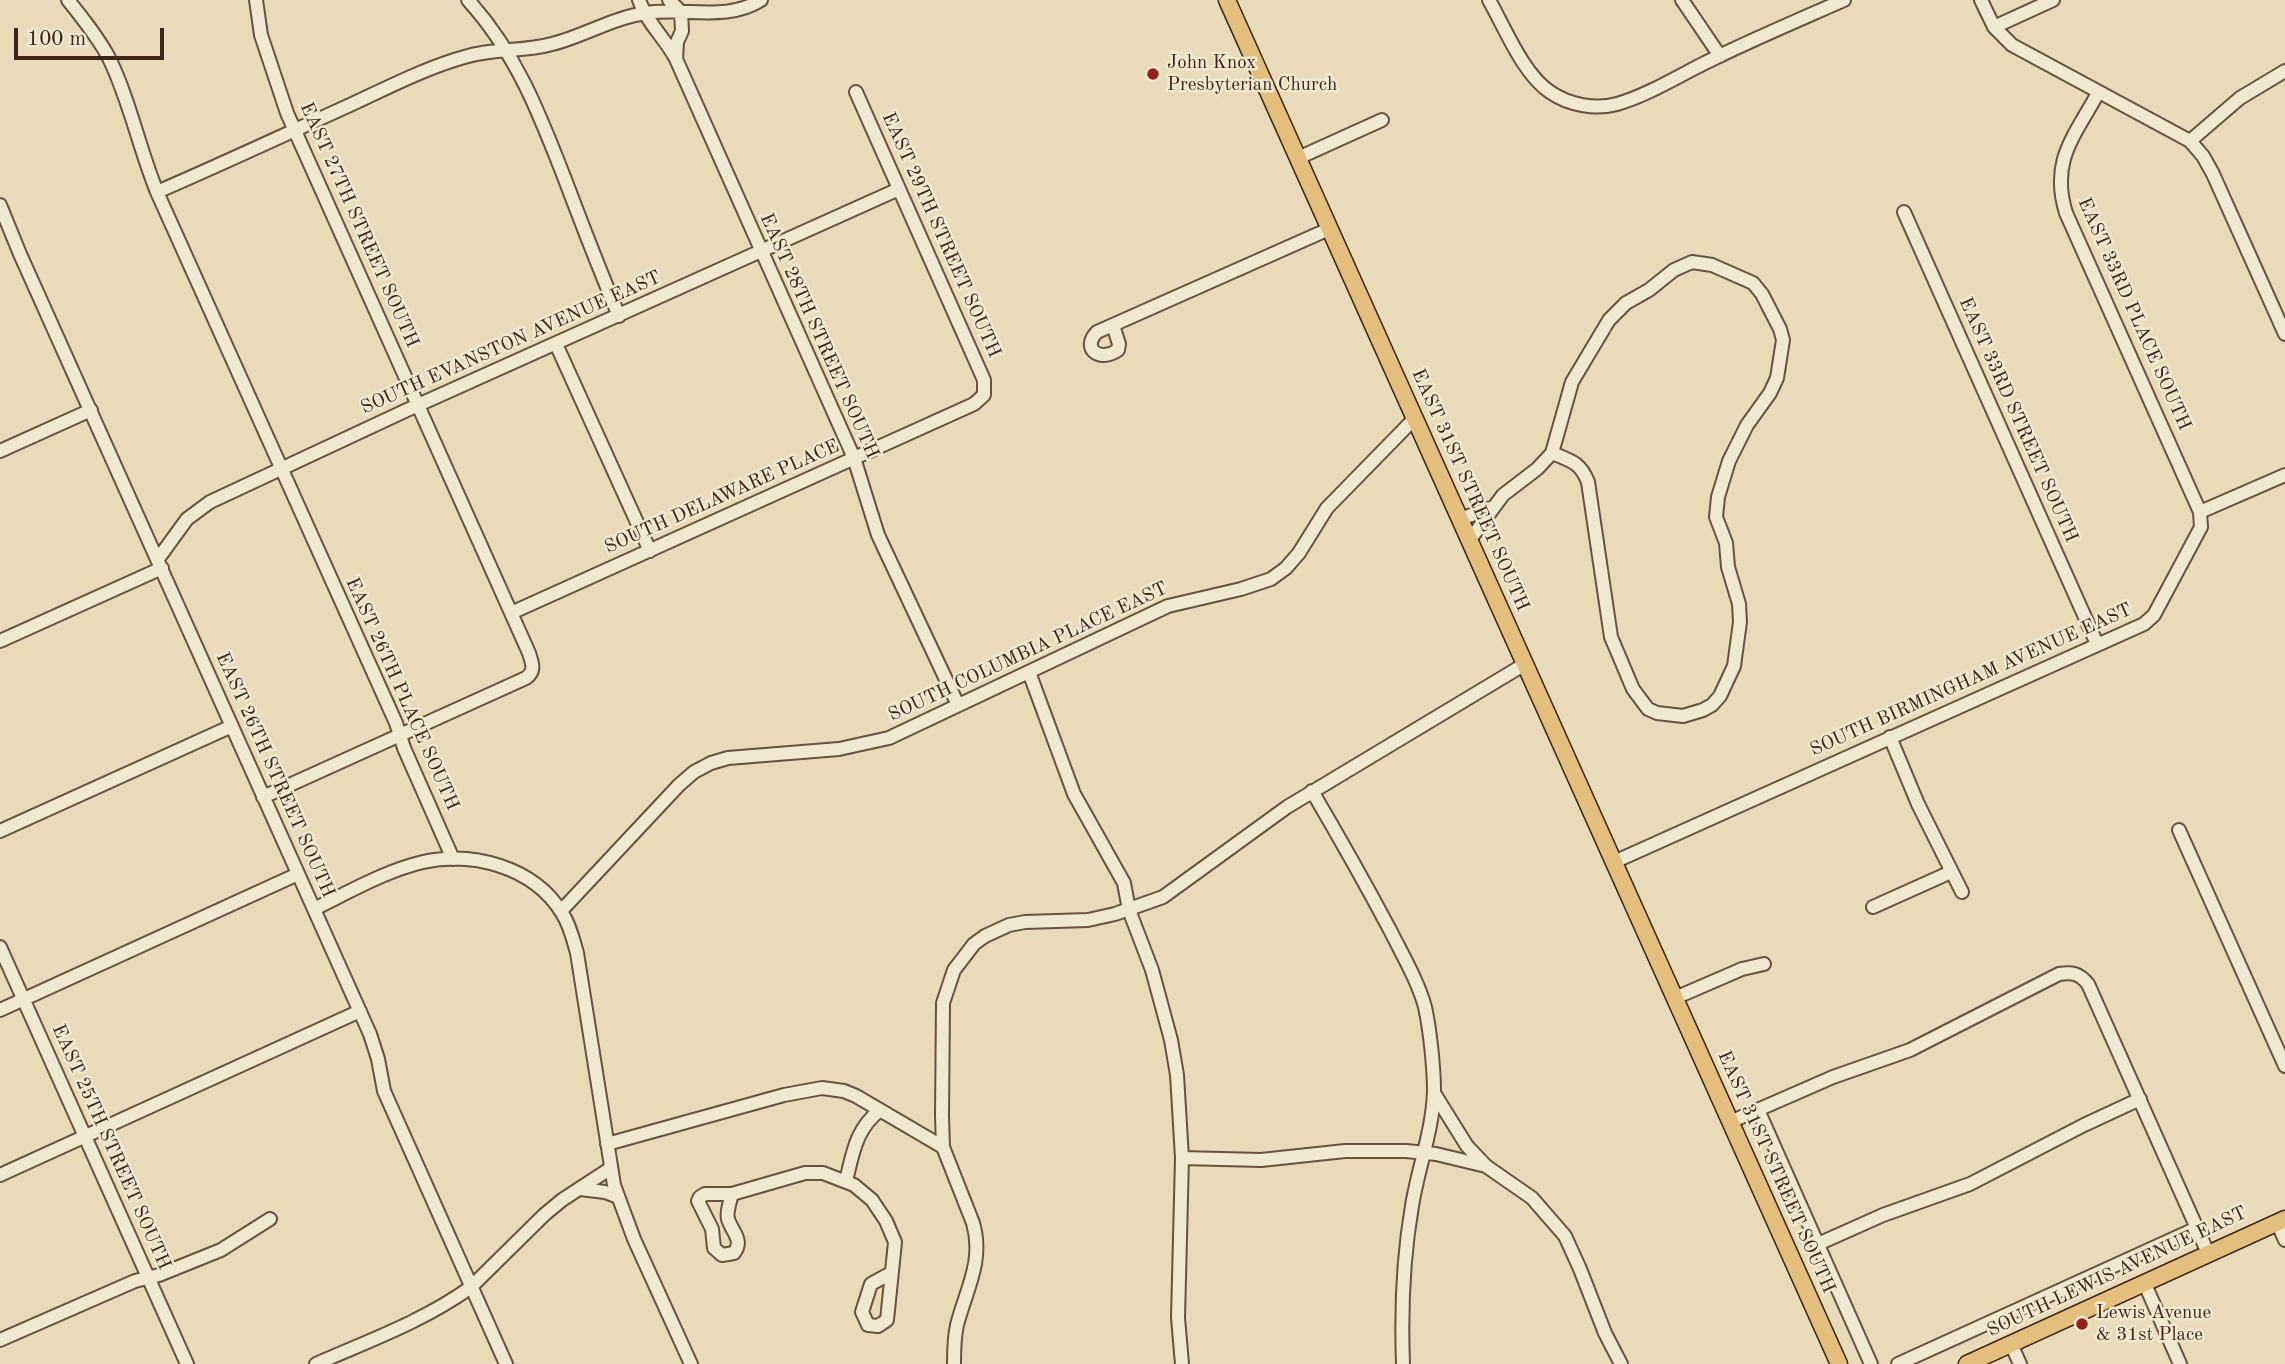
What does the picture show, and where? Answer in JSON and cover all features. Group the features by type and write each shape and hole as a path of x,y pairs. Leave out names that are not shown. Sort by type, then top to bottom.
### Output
{"main road":[{"name":"EAST 31ST STREET SOUTH","path":"1227,0 1839,1364"},
{"name":"SOUTH LEWIS AVENUE EAST","path":"1968,1364 2281,1220"}],"street":[{"name":"EAST 26TH PLACE SOUTH","path":"68,0 108,56 157,192 453,859"},
{"name":"EAST 27TH STREET SOUTH","path":"256,0 268,60 294,130 534,668 526,678 400,735"},
{"path":"468,0 484,18 521,73 619,316"},
{"name":"EAST 28TH STREET SOUTH","path":"639,0 652,26 665,40 676,59 854,458 878,535 958,705"},
{"path":"668,0 681,12 682,31 677,42 676,59"},
{"path":"157,192 401,82 480,52 508,52 552,44 644,13 727,12 747,8 761,0"},
{"path":"1489,0 1528,68 1543,87 1567,101 1596,106 1633,98 1720,55 1844,0"},
{"path":"1682,0 1720,55"},
{"path":"1981,0 1994,27 2012,45 2190,141 2213,174 2285,334"},
{"path":"1994,27 2053,0"},
{"path":"2190,141 2241,99 2285,71"},
{"name":"EAST 29TH STREET SOUTH","path":"856,92 984,380 984,394"},
{"name":"EAST 33RD PLACE SOUTH","path":"2098,93 2064,154 2060,171 2062,198 2066,213 2200,512"},
{"path":"1298,158 1382,120"},
{"name":"SOUTH EVANSTON AVENUE EAST","path":"160,563 176,532 199,508 418,405 899,189"},
{"name":"EAST 26TH STREET SOUTH","path":"0,205 360,1011 374,1046 384,1091 506,1364"},
{"name":"EAST 33RD STREET SOUTH","path":"1904,212 2097,643"},
{"path":"1113,326 1329,229"},
{"path":"1469,541 1503,495 1537,469 1552,453 1572,383 1609,320 1626,303 1649,290 1674,270 1692,262 1703,262 1753,283 1762,294 1783,340 1777,377 1770,393 1747,425 1729,461 1716,507 1716,517 1726,544 1728,567 1739,604 1740,622 1734,666 1720,696 1712,705 1683,716 1657,713 1648,709 1633,689 1611,636 1588,482 1576,463 1552,453"},
{"path":"556,344 650,551"},
{"name":"SOUTH DELAWARE PLACE","path":"511,613 974,404 984,394"},
{"path":"0,451 91,410"},
{"name":"SOUTH COLUMBIA PLACE EAST","path":"561,911 679,785 710,763 728,758 839,749 889,738 1168,606 1271,579 1286,568 1299,553 1326,508 1415,418"},
{"path":"2200,512 2285,475"},
{"path":"1460,519 1494,507"},
{"name":"SOUTH BIRMINGHAM AVENUE EAST","path":"1614,863 2144,624 2154,615 2200,527 2200,512"},
{"path":"0,641 160,563"},
{"path":"954,1364 957,1326 975,1270 977,1246 973,1223 943,1147 943,1003 954,970 963,956 985,936 1009,925 1088,920 1129,910 1163,897 1261,825 1312,792 1525,664"},
{"path":"1029,672 1063,771 1082,812 1124,883 1129,910 1153,970 1171,1040 1177,1075 1182,1158 1178,1318 1182,1364"},
{"path":"0,831 232,726"},
{"path":"263,797 400,735"},
{"path":"1890,737 1918,804 1962,892"},
{"path":"1312,792 1404,957 1424,1007 1434,1093 1405,1251 1402,1326 1404,1364"},
{"path":"2179,830 2285,1066"},
{"path":"314,909 395,871 424,862 453,859 488,862 518,873 538,886 561,911 577,953 618,1197 634,1239 691,1364"},
{"path":"1873,907 1951,872"},
{"path":"0,1010 298,874"},
{"name":"EAST 25TH STREET SOUTH","path":"0,947 187,1364"},
{"path":"1675,998 1742,969 1764,964"},
{"path":"1730,1122 1833,1077 1910,1050 2059,974 2071,972 2088,984 2208,1253"},
{"path":"0,1175 360,1011"},
{"path":"607,1144 784,1095 822,1088 844,1091 943,1147"},
{"path":"1434,1093 1467,1146 1486,1166 1532,1198 1565,1236 1605,1333 1621,1364"},
{"path":"1818,1244 1883,1215 1970,1184 2140,1099"},
{"path":"846,1181 860,1132 868,1119 880,1110"},
{"name":"EAST 31ST STREET SOUTH","path":"1758,1110 1871,1364"},
{"path":"915,1129 925,1127 942,1116"},
{"path":"1182,1158 1261,1160 1345,1151 1423,1152 1486,1166"},
{"path":"316,1364 425,1315 471,1287 533,1224 562,1200 611,1168"},
{"path":"732,1194 728,1219 738,1244 734,1253 722,1255 714,1248 712,1229 698,1201 705,1194 732,1194 805,1173 822,1173 846,1181 872,1200 886,1221 896,1247 891,1273"},
{"path":"580,1189 605,1192 618,1197"},
{"path":"0,1340 135,1281 159,1275 232,1244 270,1219"},
{"path":"2281,1220 2285,1240"},
{"name":"SOUTH LEWIS AVENUE EAST","path":"1898,1364 2197,1228"},
{"path":"2144,1282 2180,1364"},
{"path":"2011,1344 2020,1364"}],"place":[{"name":"John Knox Presbyterian Church","path":"1153,74"},
{"name":"Lewis Avenue & 31st Place","path":"2082,1324"}]}
